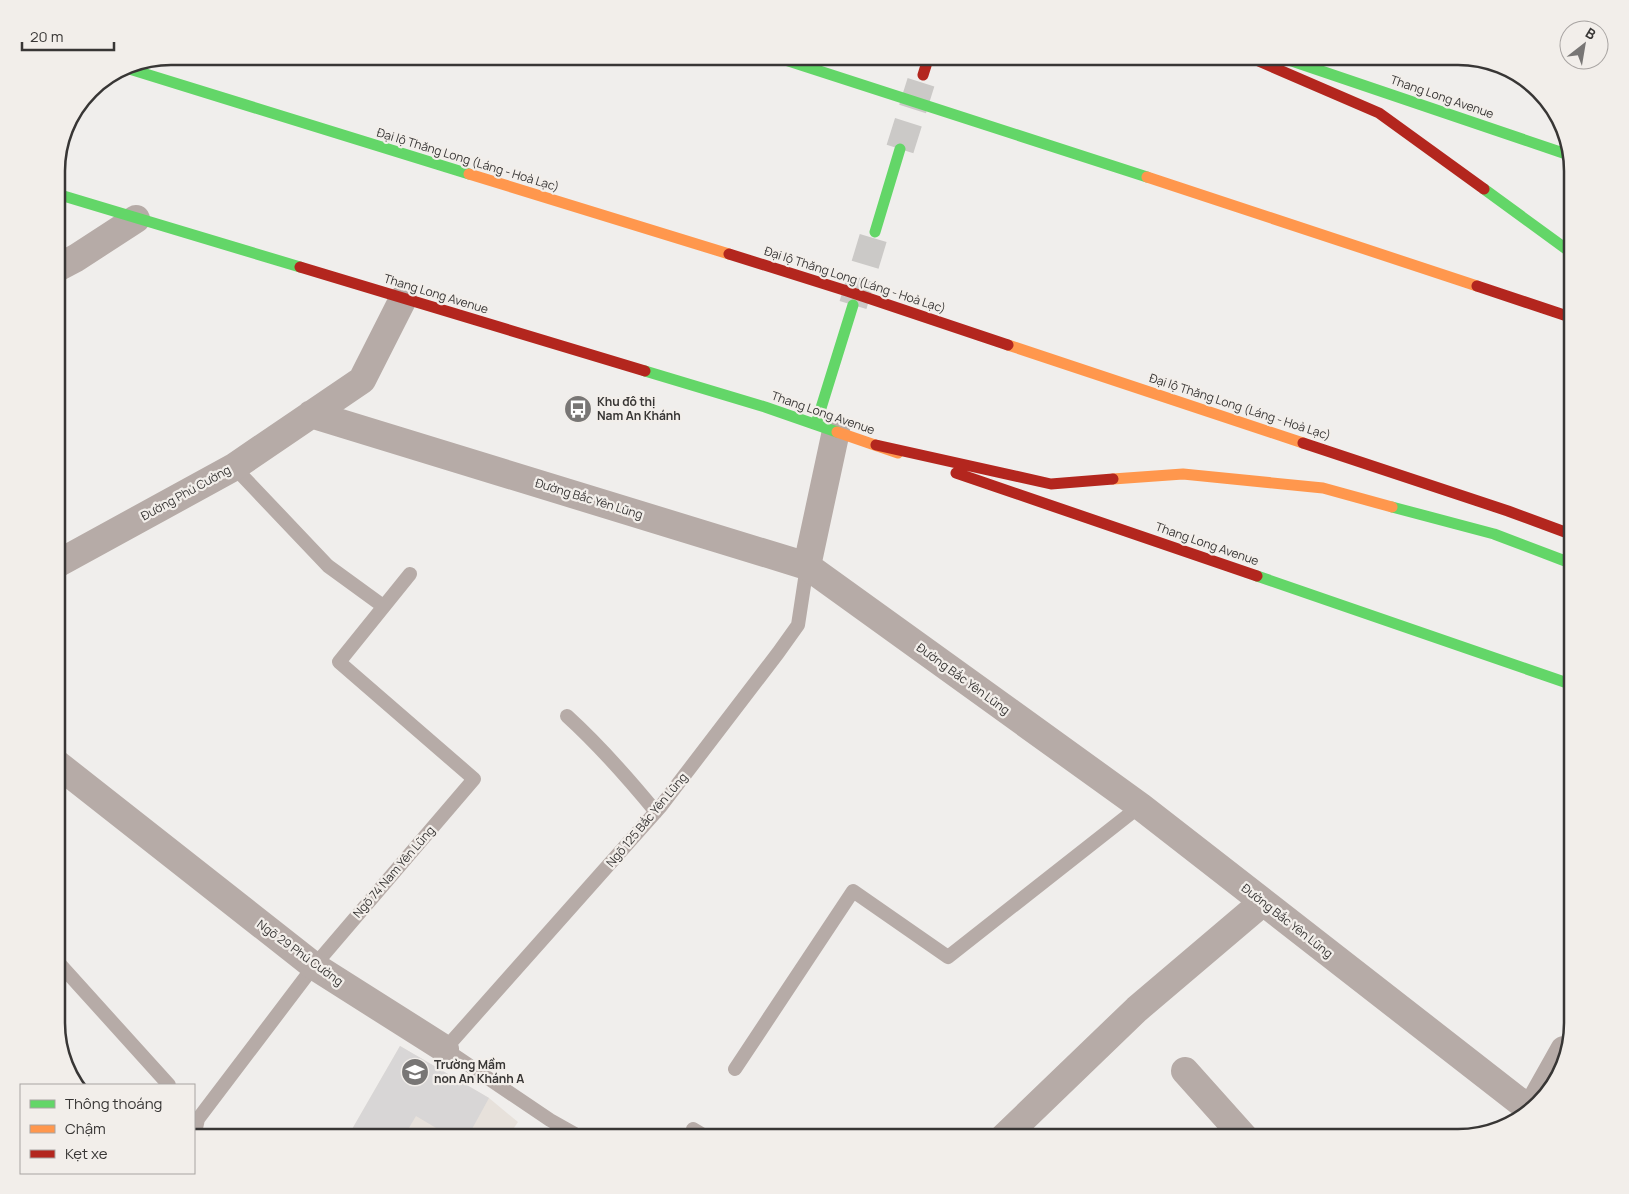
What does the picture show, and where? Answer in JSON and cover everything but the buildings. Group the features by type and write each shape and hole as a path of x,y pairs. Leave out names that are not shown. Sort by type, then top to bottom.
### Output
{"main road":[{"path":"802,65 1564,315"},
{"path":"923,75 926,65"},
{"path":"1267,65 1379,113 1564,247"},
{"name":"Thang Long Avenue","path":"1304,65 1562,152"},
{"name":"Đại lộ Thăng Long (Láng - Hoà Lạc)","path":"136,72 847,291 1508,511 1564,532"},
{"path":"875,232 900,149"},
{"name":"Thang Long Avenue","path":"65,197 826,428 1564,682"},
{"path":"826,428 853,305"},
{"path":"876,445 1051,484 1183,474 1324,488 1494,534 1564,561"}],"street":[{"path":"65,258 136,219"},
{"name":"Đường Phú Cường","path":"65,559 234,467 362,380 403,299"},
{"name":"Đường Bắc Yên Lũng","path":"311,414 807,566 1140,806 1523,1106"},
{"path":"807,566 826,428"},
{"name":"Ngõ 29 Phú Cường","path":"65,771 314,966 445,1049"},
{"path":"1012,1129 1137,1009 1263,902"},
{"path":"1185,1071 1237,1129"}],"lane":[{"path":"234,467 328,566 383,606 410,574"},
{"name":"Ngõ 125 Bắc Yên Lũng","path":"445,1049 656,812 798,626 807,566"},
{"name":"Ngõ 74 Nam Yên Lũng","path":"196,1116 314,966 474,779 339,662 383,606"},
{"path":"566,716 589,736 627,776 656,812"},
{"path":"735,1069 852,891 948,957 1140,806"},
{"path":"65,970 167,1084"},
{"name":"Ngõ 29 Phú Cường","path":"445,1049 566,1129"}],"shaded area":[{"name":"Trường Mầm non An Khánh A","path":"400,1046 489,1098 518,1122 513,1129 352,1129"}],"tunnel":[{"path":"900,149 922,79"},
{"path":"853,305 875,232"}],"traffic: fast":[{"path":"801,65 1147,177"},
{"path":"1304,65 1562,153"},
{"path":"137,71 469,174"},
{"path":"875,232 900,149"},
{"path":"1484,189 1564,247"},
{"path":"65,196 300,267"},
{"path":"816,424 853,305"},
{"path":"645,371 765,407 837,432"},
{"path":"1392,507 1494,534 1564,561"},
{"path":"1257,576 1564,682"}],"traffic: slow":[{"path":"469,174 729,254"},
{"path":"1147,177 1477,286"},
{"path":"1008,345 1303,443"},
{"path":"837,432 898,453"},
{"path":"1113,479 1183,474 1323,488 1392,507"}],"traffic: jam":[{"path":"923,75 926,65"},
{"path":"1268,65 1379,113 1484,189"},
{"path":"729,254 1008,345"},
{"path":"300,267 645,371"},
{"path":"1477,286 1564,315"},
{"path":"1303,443 1508,511 1564,532"},
{"path":"876,445 1051,484 1113,479"},
{"path":"956,473 1257,576"}],"place":[{"name":"Khu đô thị Nam An Khánh","path":"578,409"},
{"name":"Trường Mầm non An Khánh A","path":"415,1072"}]}
